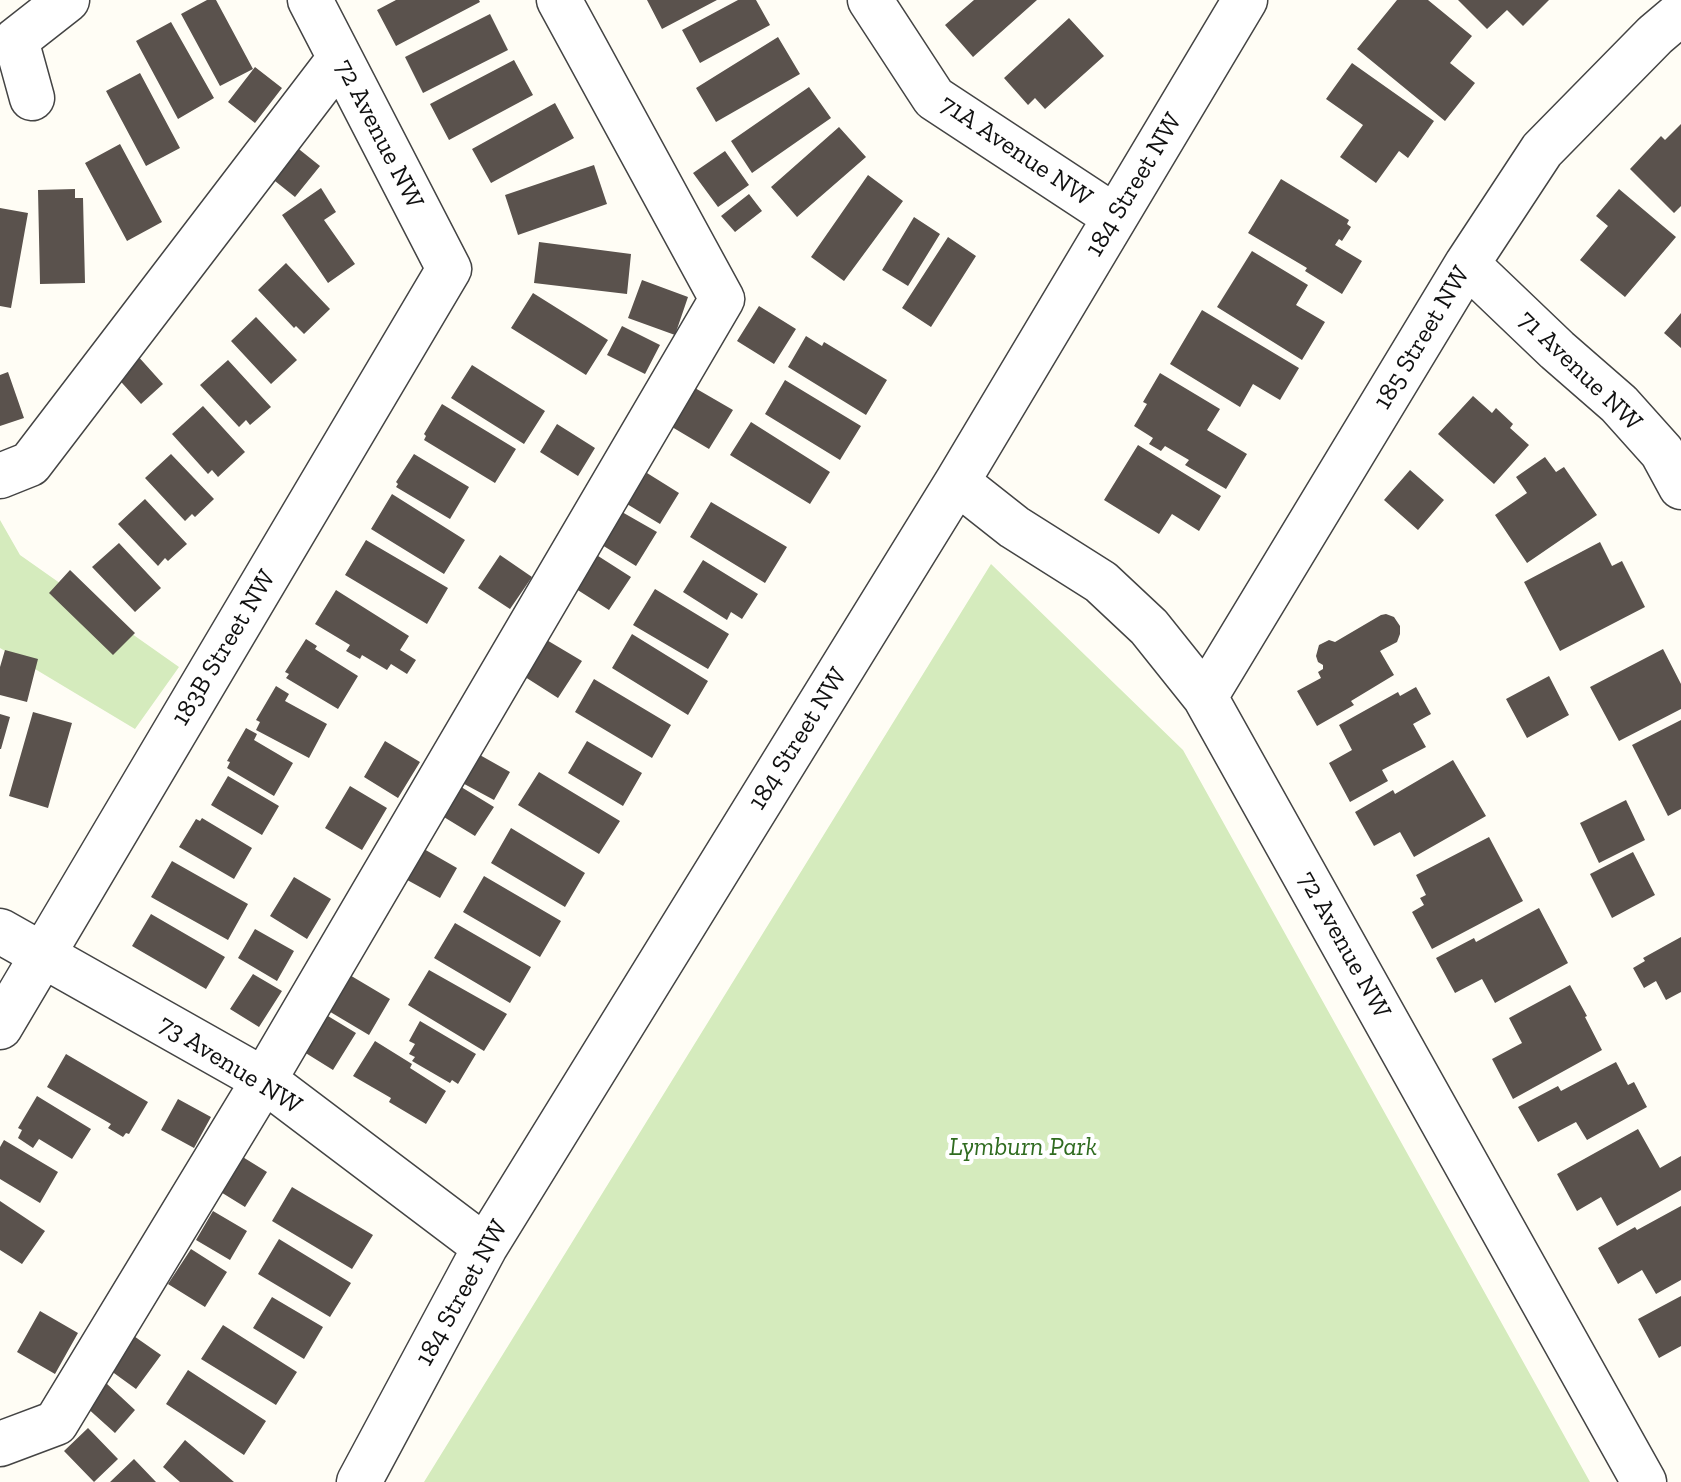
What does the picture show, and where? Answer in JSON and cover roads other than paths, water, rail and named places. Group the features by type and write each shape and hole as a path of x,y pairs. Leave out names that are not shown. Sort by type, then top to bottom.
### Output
{"street":[{"path":"32,98 16,40 67,0"},
{"name":"72 Avenue NW","path":"310,0 449,269"},
{"path":"0,1444 56,1423 264,1080 722,299 559,0"},
{"name":"71A Avenue NW","path":"870,0 934,98 1115,217"},
{"name":"184 Street NW","path":"359,1482 485,1247 957,482 1245,0"},
{"name":"185 Street NW","path":"1205,697 1467,264 1542,150 1655,35 1681,13"},
{"path":"0,476 30,464 340,58"},
{"name":"71 Avenue NW","path":"1467,264 1619,404 1662,452 1681,487"},
{"name":"183B Street NW","path":"0,1027 449,269"},
{"name":"72 Avenue NW","path":"957,482 1014,527 1101,582 1149,627 1205,697 1644,1482"},
{"name":"73 Avenue NW","path":"0,931 264,1080 485,1247"}],"park label":[{"name":"Lymburn Park","path":"1023,1148"}]}
